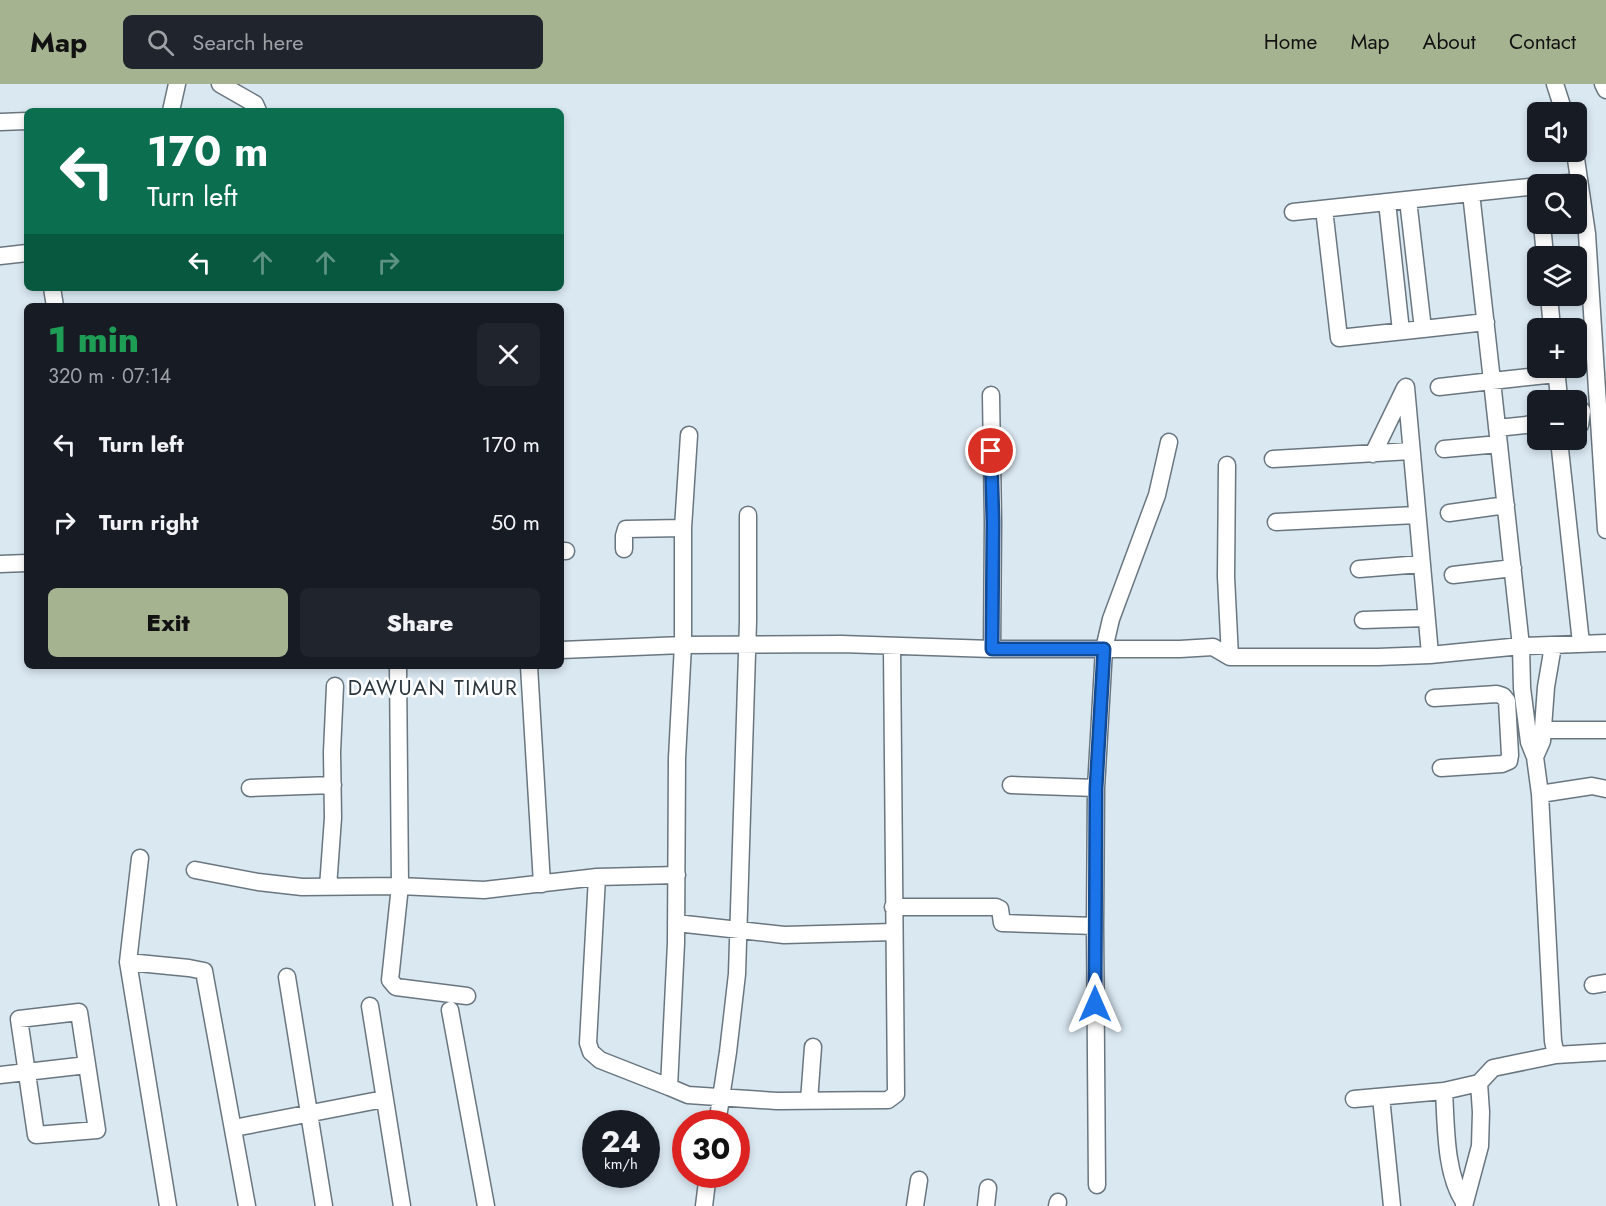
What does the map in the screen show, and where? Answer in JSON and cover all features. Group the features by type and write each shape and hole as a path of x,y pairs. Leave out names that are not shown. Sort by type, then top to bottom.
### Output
{"street":[{"path":"172,108 177,84"},
{"path":"220,84 255,104 257,108"},
{"path":"1555,84 1561,102"},
{"path":"1603,84 1606,90"},
{"path":"0,122 24,121"},
{"path":"1576,162 1587,234 1606,530"},
{"path":"1293,212 1527,187"},
{"path":"1472,193 1521,646 1522,688 1540,794 1551,1008 1556,1055"},
{"path":"1408,200 1423,329"},
{"path":"1387,202 1401,331"},
{"path":"1324,209 1338,338 1486,322"},
{"path":"0,256 24,253"},
{"path":"1439,387 1527,376"},
{"path":"1372,454 1406,387 1430,654"},
{"path":"991,395 992,649"},
{"path":"1444,449 1498,436 1527,424"},
{"path":"669,1087 676,923 676,758 683,645 683,528 689,435"},
{"path":"1097,1185 1096,788 1104,649 1111,619 1157,495 1169,442"},
{"path":"1560,450 1581,643"},
{"path":"1272,459 1411,451"},
{"path":"1227,465 1226,577 1230,657"},
{"path":"1449,513 1506,505"},
{"path":"720,1110 737,974 747,644 748,515"},
{"path":"1276,522 1416,515"},
{"path":"624,549 626,529 683,528"},
{"path":"0,564 24,563"},
{"path":"1359,569 1421,564"},
{"path":"1453,575 1513,568"},
{"path":"1363,620 1426,618"},
{"path":"564,650 747,644 841,644 992,649 1213,647 1230,657 1378,657 1521,646 1606,643"},
{"path":"1532,750 1542,741 1546,687 1553,646"},
{"path":"597,877 588,1043 591,1052 600,1060 688,1095 809,1101 888,1100 896,1094 892,647"},
{"path":"398,669 400,886 390,976 392,984 396,987 467,996"},
{"path":"529,669 542,884"},
{"path":"328,887 335,686"},
{"path":"1522,688 1546,687"},
{"path":"1434,698 1497,694 1503,696 1507,701 1509,761 1502,764 1441,768"},
{"path":"1542,730 1606,730"},
{"path":"1509,744 1532,750"},
{"path":"250,788 333,784"},
{"path":"1011,785 1096,788"},
{"path":"1540,794 1592,786 1606,789"},
{"path":"140,858 128,962 168,1206"},
{"path":"195,870 258,882 328,887 400,886 484,890 597,877 677,875"},
{"path":"893,907 996,907 1000,909 1002,923 1095,926"},
{"path":"676,923 784,935 894,932"},
{"path":"128,962 204,971 247,1206"},
{"path":"287,977 324,1206"},
{"path":"370,1006 402,1206"},
{"path":"450,1010 484,1206 493,1206"},
{"path":"79,1012 87,1065 97,1130 36,1136 19,1019 79,1012"},
{"path":"809,1101 813,1047"},
{"path":"1354,1099 1444,1091 1479,1083 1493,1068 1556,1055 1606,1052"},
{"path":"0,1075 87,1065"},
{"path":"1464,1204 1480,1146 1479,1083"},
{"path":"1444,1091 1450,1163 1455,1186 1464,1204"},
{"path":"1382,1096 1392,1206"},
{"path":"234,1128 384,1099"},
{"path":"915,1206 920,1180"},
{"path":"704,1206 706,1188"},
{"path":"986,1206 988,1188"}],"district":[{"name":"DAWUAN TIMUR","path":"433,688"}],"route":[{"path":"991,451 992,649 1104,649 1096,788 1095,1004"}]}
